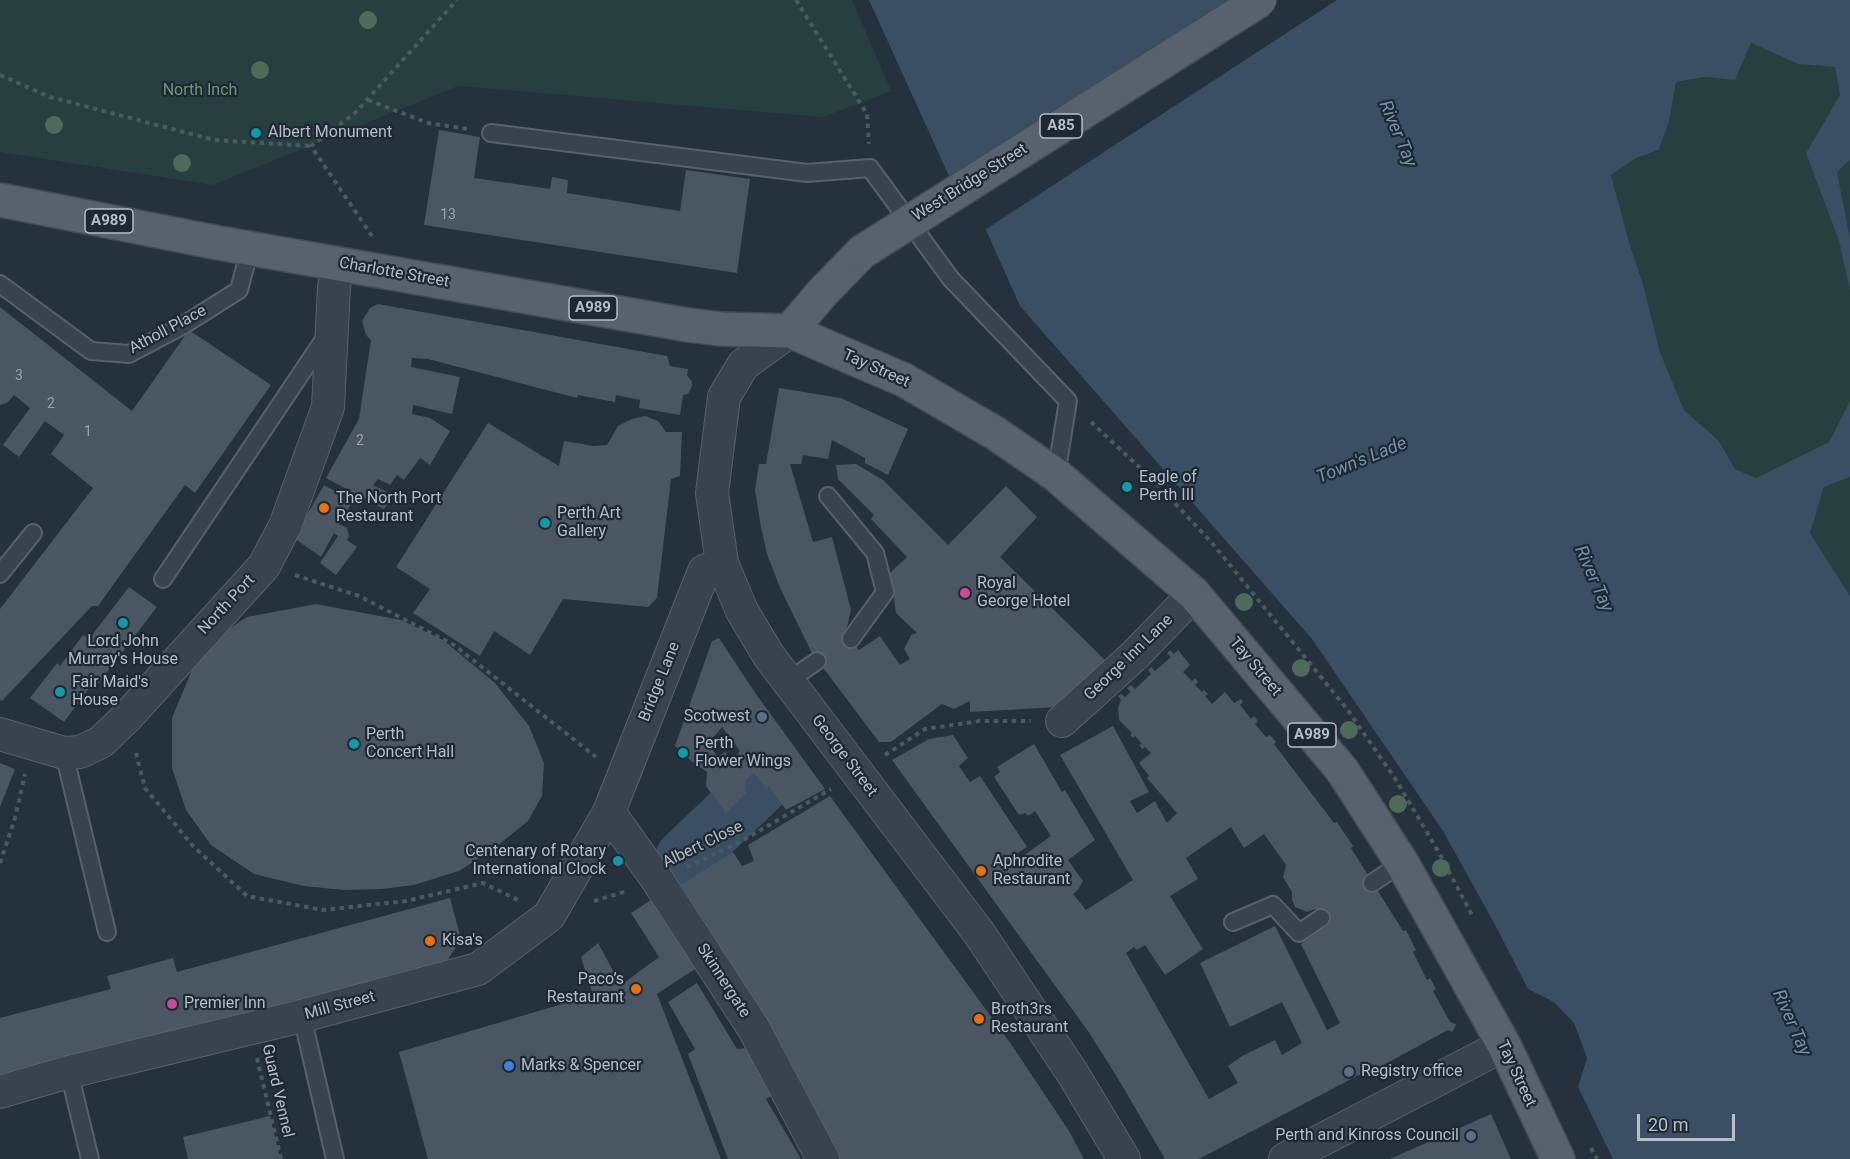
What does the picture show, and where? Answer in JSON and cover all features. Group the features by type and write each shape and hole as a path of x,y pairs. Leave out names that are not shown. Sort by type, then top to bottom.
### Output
{"main road":[{"name":"West Bridge Street","path":"789,331 862,252 1260,0"},
{"name":"Charlotte Street","path":"0,200 250,248 688,325 721,329 789,331"},
{"name":"Tay Street","path":"789,331 904,380 995,433 1056,475 1194,594 1342,770 1402,863 1504,1045 1558,1159"}],"street":[{"name":"North Port","path":"64,753 80,752 101,742 127,717 264,566 285,525 328,407 334,287 338,263"},
{"name":"George Street","path":"789,331 743,365 724,397 712,493 722,563 742,611 769,656 979,933 1073,1074 1124,1159"},
{"name":"Bridge Lane","path":"609,812 704,571 722,563"},
{"name":"George Inn Lane","path":"1062,722 1135,655 1194,594"},
{"path":"0,734 64,753"},
{"name":"Mill Street","path":"0,1092 69,1072 302,1016 478,969 549,916 609,812"},
{"name":"Skinnergate","path":"609,812 754,1029 823,1159"},
{"path":"1285,1159 1504,1045"}],"lane":[{"path":"491,133 807,173 870,168 951,279 1068,401 1056,475"},
{"name":"Atholl Place","path":"0,284 92,351 129,354 182,326 239,290 250,248"},
{"path":"164,579 286,392 332,326"},
{"path":"828,496 875,553 885,592 851,639"},
{"path":"0,574 33,533"},
{"path":"788,681 817,661"},
{"path":"64,753 107,932"},
{"path":"1372,882 1402,863"},
{"path":"1233,922 1273,905 1299,933 1321,918"},
{"path":"302,1016 335,1159"},
{"path":"69,1072 90,1159"}],"path":[{"path":"0,75 50,97 214,140 310,146 355,113 457,0"},
{"path":"796,0 867,114 870,168"},
{"path":"368,100 428,123 491,133"},
{"path":"310,146 398,274"},
{"path":"264,566 359,596 454,645 622,778"},
{"path":"127,717 145,788 192,846 247,896 323,910 406,901 483,883 549,916"},
{"name":"Albert Close","path":"549,916 657,881 740,842 858,774 925,729 980,720 1062,722"},
{"path":"0,863 15,818 32,742"},
{"name":"Guard Vennel","path":"250,1028 281,1159"}],"green space":[{"name":"North Inch","path":"0,0 852,0 891,91 823,117 458,86 213,185 0,152"},
{"path":"1751,43 1798,64 1835,67 1840,95 1806,153 1839,241 1850,287 1850,401 1829,442 1756,478 1735,469 1719,441 1684,410 1660,352 1611,175 1636,158 1659,150 1669,120 1676,82 1705,77 1735,80"},
{"path":"1850,160 1850,238 1837,172"},
{"path":"1850,477 1850,596 1810,533 1824,487"}],"water":[{"name":"River Tay","path":"869,0 1850,0 1850,160 1837,172 1850,238 1850,290 1839,241 1806,153 1840,95 1835,67 1798,64 1751,43 1735,80 1705,77 1676,82 1669,121 1659,150 1636,158 1611,175 1660,352 1684,410 1719,441 1735,469 1756,478 1829,442 1850,401 1850,477 1824,487 1810,533 1850,596 1850,1159 1613,1159 1578,1087 1587,1058 1574,1023 1554,1002 1528,989 1443,831 1312,639 1020,306 986,230 954,187"}],"pier":[{"path":"1232,0 1337,0 983,231 951,188"}],"building":[{"path":"439,130 480,137 474,178 550,189 552,177 568,180 567,193 680,211 686,170 750,179 737,273 424,225"},
{"path":"378,304 667,356 670,366 688,369 687,375 692,386 688,394 683,395 680,415 639,408 640,400 616,395 615,402 578,395 577,398 428,359 412,358 411,367 460,377 452,414 413,405 412,414 430,418 450,431 430,465 420,458 404,480 397,475 390,485 378,479 373,485 393,495 384,509 326,478 359,419 371,340 366,335 362,321 370,308"},
{"path":"0,307 132,411 189,330 271,385 195,493 185,485 98,606 92,606 2,701 0,700 0,609 93,488 51,454 64,435 45,421 19,457 3,445 30,408 14,395 7,403 0,405"},
{"name":"Royal George Hotel","path":"779,388 841,398 908,429 888,475 865,463 865,458 832,440 828,459 803,455 801,464 790,464 813,542 832,537 851,610 846,631 859,650 880,636 900,665 910,659 904,649 911,635 917,633 896,613 890,573 907,557 871,519 874,515 838,479 836,465 856,464 883,480 948,545 1006,486 1037,517 1000,557 1106,661 1058,707 970,712 970,701 954,709 942,704 891,742 879,742 812,653 780,588 767,554 755,490 759,464 766,464"},
{"name":"Perth Art Gallery","path":"645,416 658,421 666,432 682,432 680,476 671,479 657,598 648,607 563,599 530,655 494,631 480,656 413,613 430,589 396,567 488,423 559,466 564,441 594,446 607,445 618,426"},
{"path":"324,485 353,501 339,524 347,528 349,536 347,540 357,547 336,575 320,563 338,536 334,533 321,557 294,538"},
{"path":"129,587 157,607 94,689 90,687 64,722 30,698 57,663 60,666 83,635 89,639"},
{"name":"Perth Concert Hall","path":"316,604 401,620 443,640 495,683 529,726 544,763 542,796 528,821 496,847 459,871 414,885 382,889 343,890 304,886 254,874 211,845 186,810 172,768 172,718 192,670 214,639 247,617"},
{"path":"719,638 756,694 825,789 786,810 769,786 766,789 754,773 745,781 746,793 726,813 706,786 707,772 675,746 712,641","holes":["722,727 740,751 732,761 725,752 718,757 708,744"]},
{"path":"1170,650 1174,654 1178,650 1190,665 1183,672 1192,681 1195,678 1198,682 1195,685 1208,694 1205,696 1212,704 1225,692 1234,703 1241,699 1243,702 1240,705 1251,719 1254,716 1258,721 1255,724 1266,737 1270,735 1276,742 1274,744 1334,823 1337,822 1353,846 1351,848 1403,931 1406,930 1416,950 1413,952 1427,980 1430,978 1436,989 1433,991 1450,1022 1456,1024 1453,1032 1448,1030 1376,1069 1374,1067 1199,1159 1165,1159 1090,1034 892,760 929,739 953,735 968,758 959,766 970,782 980,776 1027,847 1013,856 1016,861 1051,836 1035,811 1028,816 1025,813 1019,815 994,777 1000,772 997,767 1034,744 1062,792 1065,790 1095,840 1068,860 1083,881 1073,894 1086,910 1133,880 1060,755 1113,726 1149,792 1130,801 1137,813 1155,801 1167,823 1177,813 1147,778 1149,776 1139,763 1151,753 1145,747 1142,749 1139,745 1142,744 1135,736 1133,738 1130,735 1132,733 1119,720 1118,708 1121,700 1118,696 1121,694 1125,697 1131,692 1127,688 1131,685 1135,689 1151,674 1148,670 1151,667 1155,671 1171,657 1167,653","holes":["1231,827 1244,848 1264,834 1286,865 1283,877 1292,892 1295,907 1307,912 1315,909 1327,926 1301,944 1340,1023 1327,1030 1275,926 1200,963 1230,1027 1282,1002 1302,1043 1282,1055 1275,1040 1242,1056 1228,1066 1238,1083 1209,1099 1126,953 1134,947 1137,950 1145,945 1165,975 1203,949 1170,896 1198,879 1186,858"]},
{"path":"0,763 15,769 0,807"},
{"path":"830,796 1011,1044 1069,1131 1084,1159 840,1159 769,1029 681,885 733,852 742,866 754,861 748,845"},
{"name":"Marks & Spencer","path":"657,896 701,965 657,994 721,1159 428,1159 399,1052 593,995 581,957 598,943 621,985 659,957 631,913"},
{"name":"Premier Inn","path":"450,898 461,939 447,961 0,1081 0,1018 111,989 107,976 173,958 177,972"},
{"path":"697,983 737,1049 749,1048 772,1087 771,1096 766,1099 801,1159 728,1159 688,1054 695,1049 668,1002"},
{"name":"Perth and Kinross Council","path":"1491,1114 1511,1159 1390,1159"},
{"path":"270,1116 280,1159 188,1159 183,1137"}],"waterway":[{"name":"Town's Lade","path":"684,858 761,785"}],"place":[{"name":"Albert Monument","path":"256,133"},
{"name":"Eagle of Perth III","path":"1127,487"},
{"name":"The North Port Restaurant","path":"324,508"},
{"name":"Perth Art Gallery","path":"545,523"},
{"name":"Royal George Hotel","path":"965,593"},
{"name":"Lord John Murray's House","path":"123,623"},
{"name":"Fair Maid's House","path":"60,692"},
{"name":"Scotwest","path":"762,717"},
{"name":"Perth Concert Hall","path":"354,744"},
{"name":"Perth Flower Wings","path":"683,753"},
{"name":"Centenary of Rotary International Clock","path":"618,861"},
{"name":"Aphrodite Restaurant","path":"981,871"},
{"name":"Kisa's","path":"430,941"},
{"name":"Paco’s Restaurant","path":"636,989"},
{"name":"Premier Inn","path":"172,1004"},
{"name":"Broth3rs Restaurant","path":"979,1019"},
{"name":"Marks & Spencer","path":"509,1066"},
{"name":"Registry office","path":"1349,1072"},
{"name":"Perth and Kinross Council","path":"1471,1136"}]}
